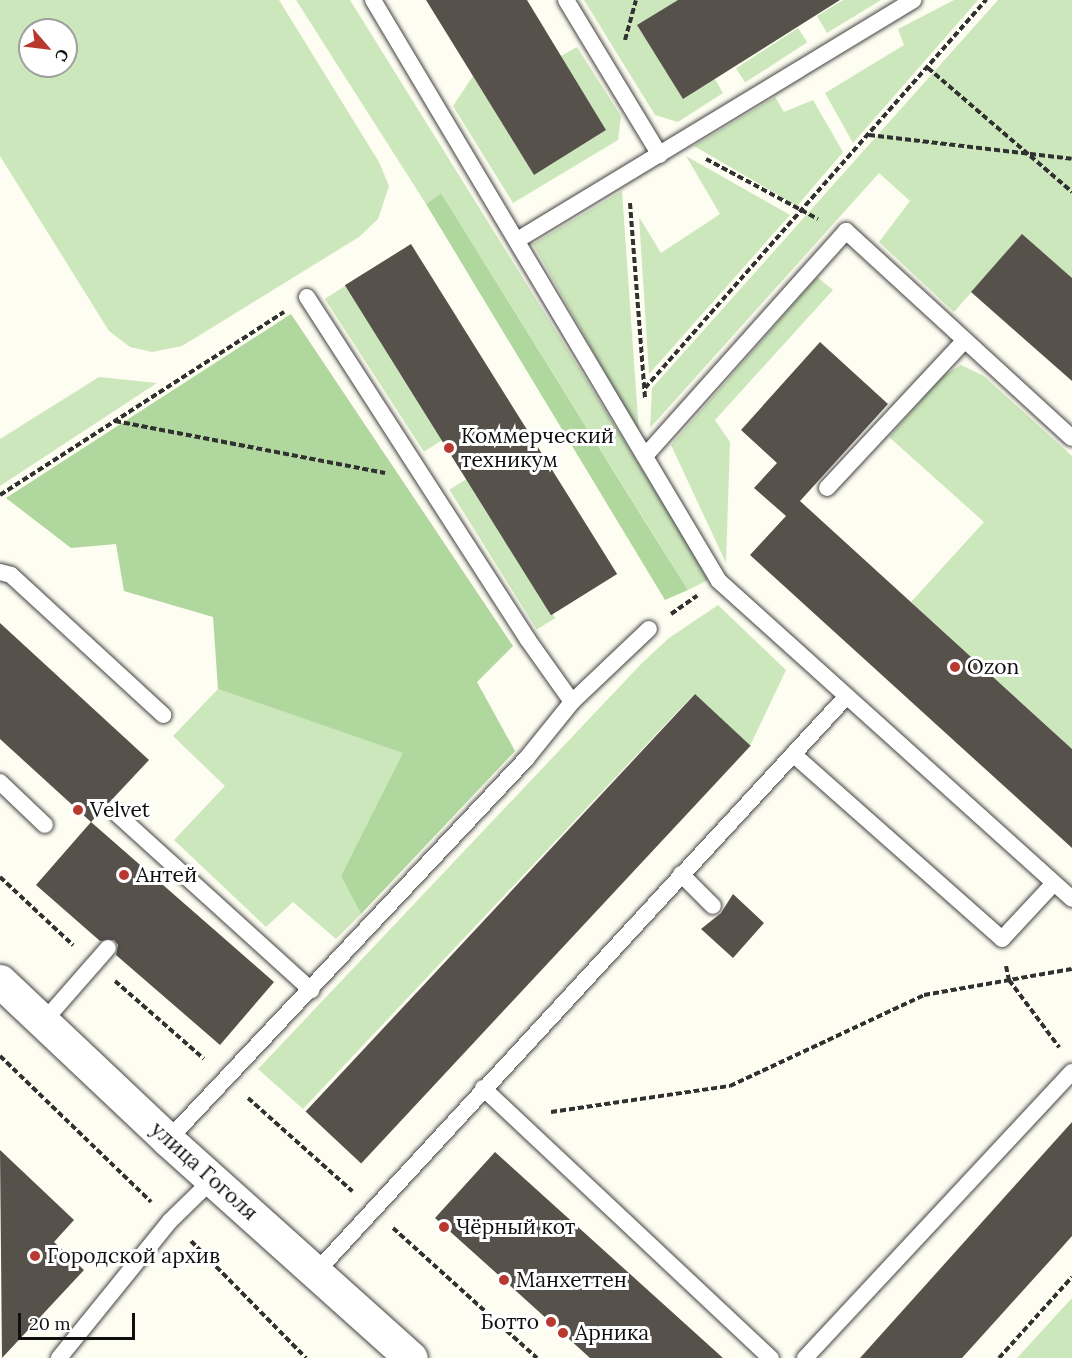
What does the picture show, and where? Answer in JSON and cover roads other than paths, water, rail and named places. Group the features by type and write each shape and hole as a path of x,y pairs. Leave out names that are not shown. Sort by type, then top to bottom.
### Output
{"street":[{"name":"улица Гоголя","path":"0,981 168,1140 317,1271 411,1358"}],"lane":[{"path":"373,0 519,239 720,581 845,698 1072,899"},
{"path":"566,0 660,155"},
{"path":"519,239 913,0"},
{"path":"645,456 846,231 1072,438"},
{"path":"306,297 422,477 572,702"},
{"path":"827,488 964,341"},
{"path":"0,572 11,575 163,715"},
{"path":"168,1140 526,759 572,702 649,629"},
{"path":"317,1271 483,1088 845,698"},
{"path":"793,754 1002,939 1054,883"},
{"path":"0,782 45,825"},
{"path":"118,815 311,990"},
{"path":"681,874 713,906"},
{"path":"44,1021 108,948"},
{"path":"806,1358 1072,1072"},
{"path":"483,1088 771,1358"},
{"path":"59,1358 170,1221 212,1180"}],"place":[{"name":"Коммерческий техникум","path":"449,448"},
{"name":"Ozon","path":"955,667"},
{"name":"Velvet","path":"78,810"},
{"name":"Антей","path":"124,875"},
{"name":"Чёрный кот","path":"444,1227"},
{"name":"Городской архив","path":"35,1256"},
{"name":"Манхеттен","path":"504,1280"},
{"name":"Ботто","path":"551,1322"},
{"name":"Арника","path":"563,1333"}]}
